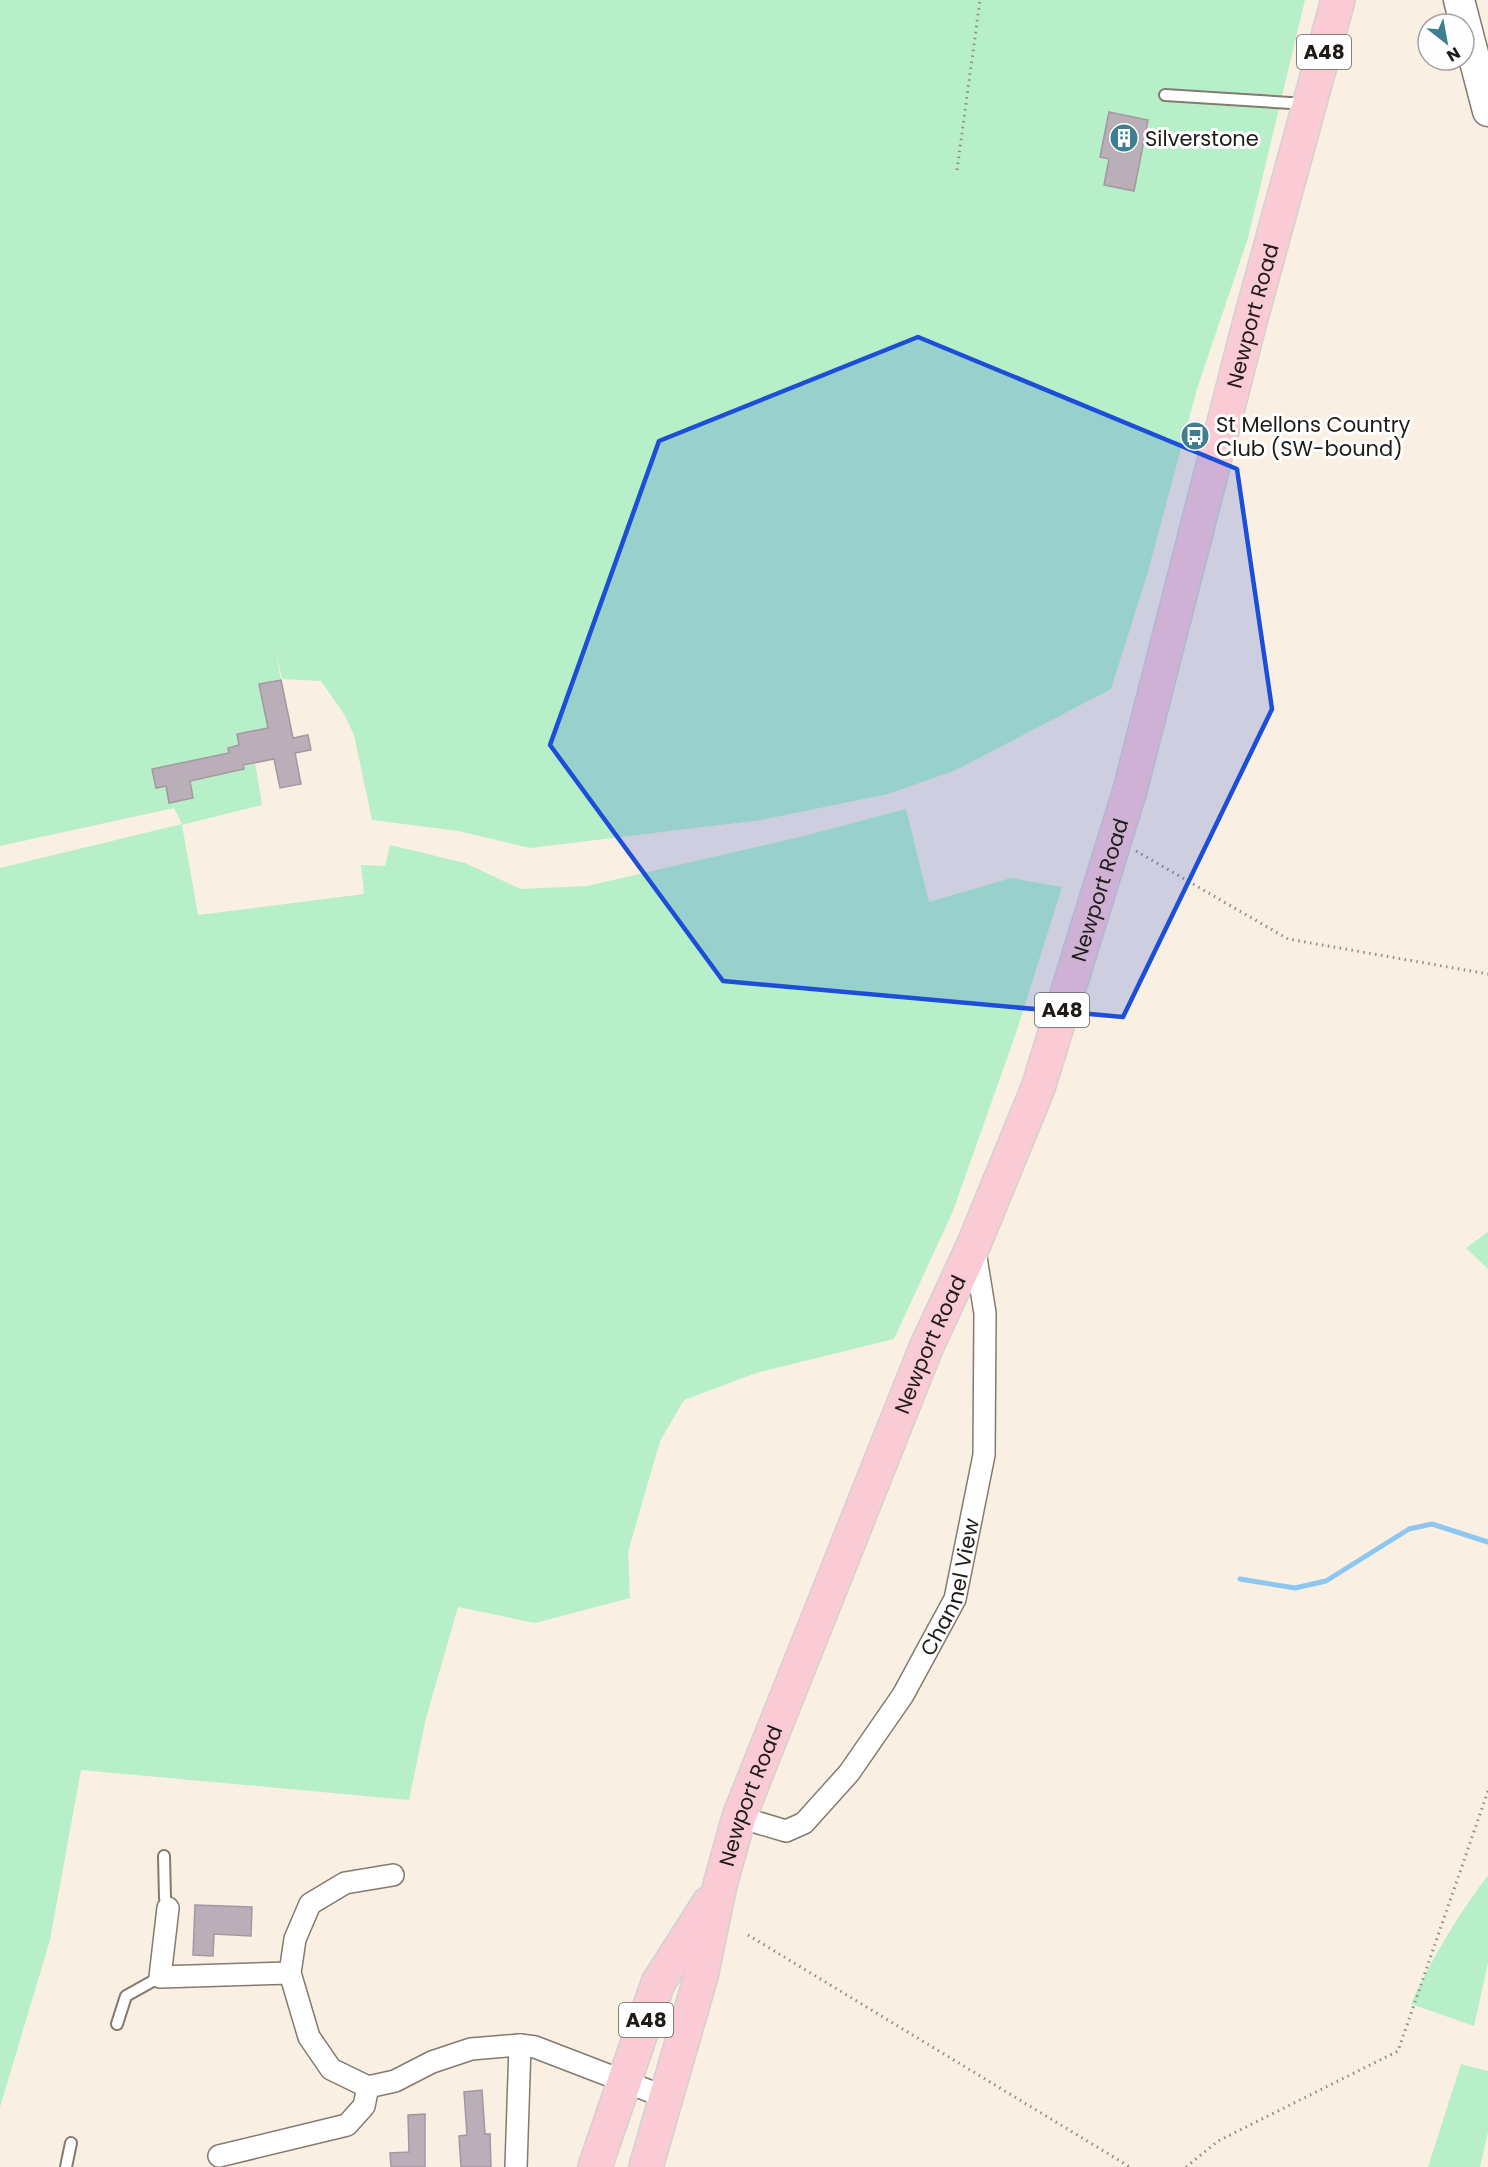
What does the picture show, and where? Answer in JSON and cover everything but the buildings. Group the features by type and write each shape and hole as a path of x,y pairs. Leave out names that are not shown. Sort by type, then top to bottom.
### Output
{"main road":[{"name":"Newport Road","path":"646,2167 701,1976 720,1885 739,1816 926,1348 974,1244 1038,1088 1133,778 1246,337 1338,0"},
{"name":"Newport Road","path":"595,2167 658,1983 720,1885"}],"street":[{"path":"1459,0 1488,111"},
{"name":"Channel View","path":"739,1816 786,1831 804,1823 849,1773 903,1695 955,1599 984,1455 985,1313 974,1244"},
{"path":"393,1875 345,1884 310,1904 295,1939 290,1973 309,2037 331,2069 368,2087 395,2081 432,2062 471,2049 520,2045 535,2047 665,2097"},
{"path":"168,1908 160,1977 290,1973"},
{"path":"516,2167 520,2045"},
{"path":"219,2156 347,2125 364,2106 368,2087"}],"lane":[{"path":"1165,95 1310,104"},
{"path":"164,1856 165,1898 168,1908"},
{"path":"117,2024 126,1996 160,1977"},
{"path":"66,2167 71,2143"}],"path":[{"path":"957,170 980,0"},
{"path":"1115,839 1287,939 1488,974"},
{"path":"1186,2167 1218,2141 1398,2051 1488,1791"},
{"path":"748,1935 1130,2167"}],"highlighted area":[{"path":"918,337 1237,469 1272,709 1123,1017 723,981 550,745 659,441"}],"green space":[{"path":"0,0 1305,0 1248,238 1197,389 1147,575 1111,689 956,770 888,794 761,820 530,848 458,831 372,820 354,735 344,714 321,681 282,679 276,653 281,680 260,684 268,728 237,734 239,745 228,748 229,753 152,769 156,788 166,786 170,802 193,798 190,781 243,769 243,766 255,763 262,805 182,825 198,915 364,894 361,865 385,866 390,845 465,863 521,889 587,886 796,838 906,809 929,902 1011,878 1062,887 1017,1030 953,1211 894,1339 756,1373 684,1400 660,1441 628,1552 630,1598 535,1623 458,1607 426,1718 409,1800 81,1770 50,1940 0,2107 0,868 182,824 174,808 0,846"},
{"path":"1488,1232 1488,1269 1466,1248"},
{"path":"1488,1875 1488,1963 1474,2026 1411,2004 1446,1937"},
{"path":"1461,2064 1488,2071 1488,2132 1480,2167 1428,2167"}],"waterway":[{"path":"1240,1579 1295,1588 1326,1581 1409,1529 1432,1524 1488,1542"}],"place":[{"name":"Silverstone","path":"1124,138"},
{"name":"St Mellons Country Club (SW-bound)","path":"1195,436"}]}
